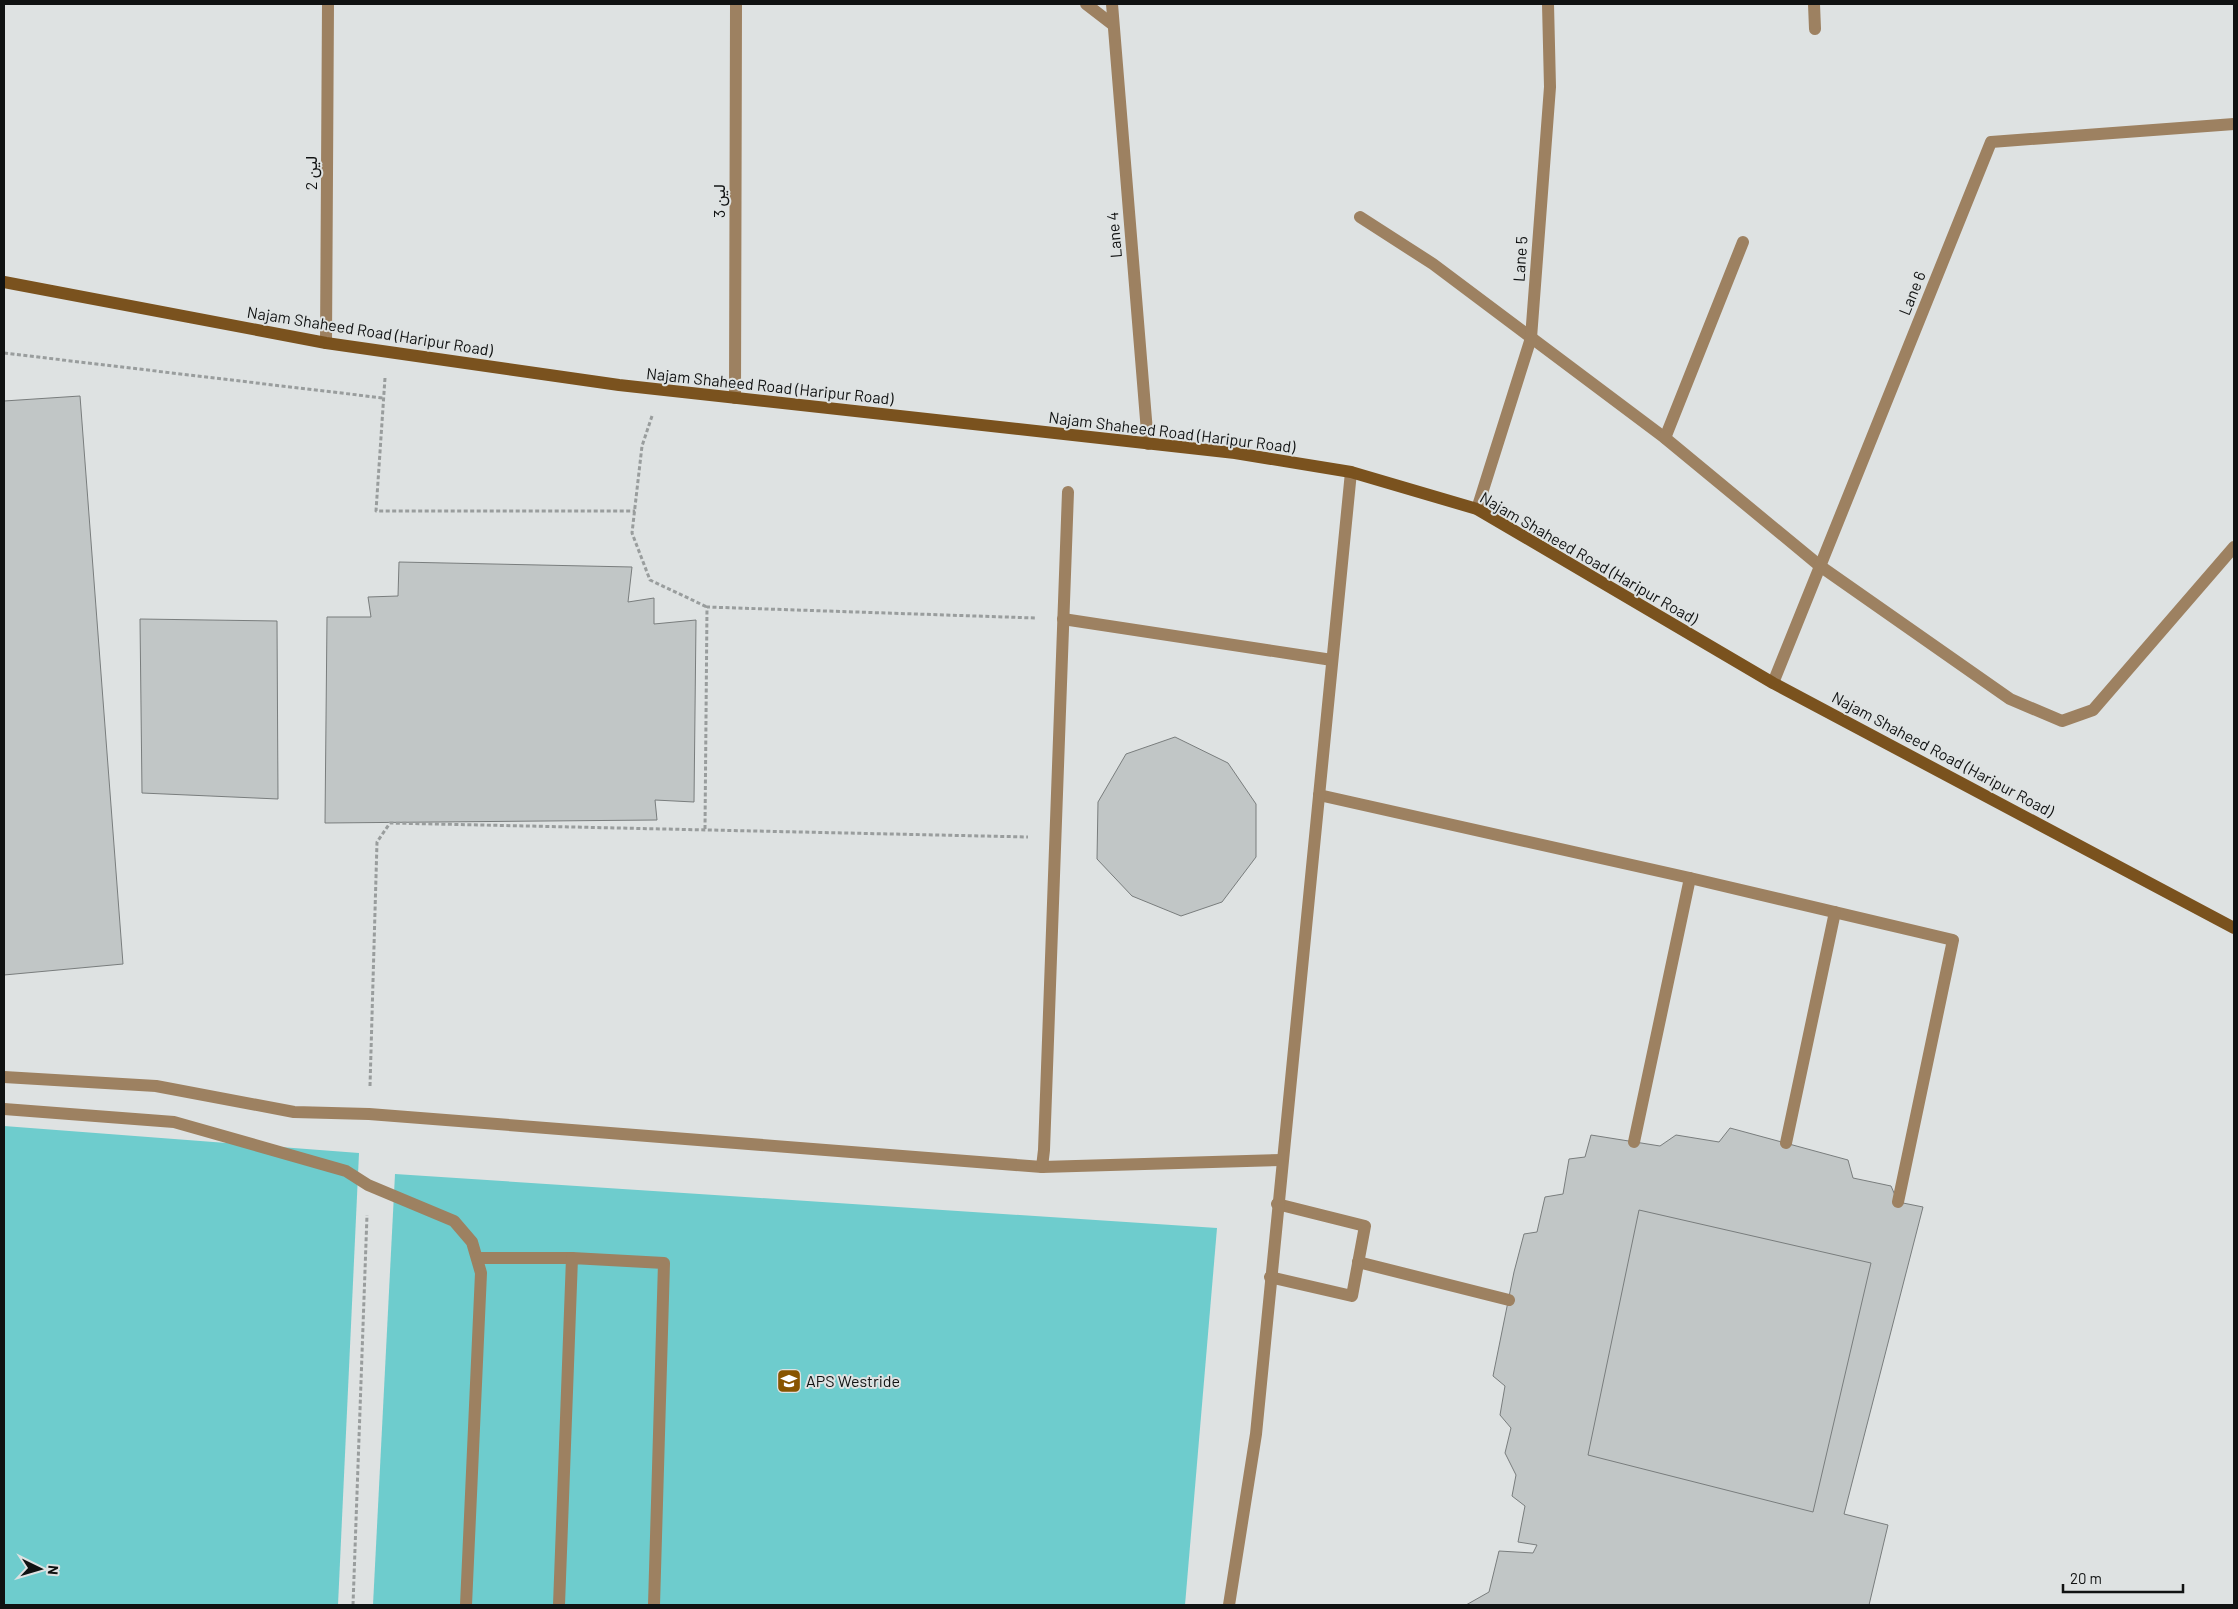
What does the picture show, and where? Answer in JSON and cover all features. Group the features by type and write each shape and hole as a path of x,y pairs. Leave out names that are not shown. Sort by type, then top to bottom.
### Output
{"main road":[{"name":"Najam Shaheed Road (Haripur Road)","path":"4,282 326,343 661,390 1235,454 1351,472 1478,510 1773,683 2234,928"}],"street":[{"name":"لین 2","path":"326,343 328,4"},
{"name":"لین 3","path":"735,398 736,4"},
{"path":"1086,4 1112,24"},
{"name":"Lane 4","path":"1112,4 1112,24 1148,444"},
{"name":"Lane 5","path":"1478,510 1531,338 1550,87 1548,4"},
{"path":"1814,4 1815,29"},
{"name":"Lane 6","path":"1773,683 1991,142 2234,124"},
{"path":"1360,217 1433,264 1665,438 1820,566 2010,699 2062,721 2093,710 2234,547"},
{"path":"1665,438 1743,242"},
{"path":"1229,1605 1256,1434 1351,472"},
{"path":"1042,1167 1068,492"},
{"path":"1064,619 1332,660"},
{"path":"1318,795 1690,878 1953,940 1898,1202"},
{"path":"1634,1142 1690,878"},
{"path":"1786,1143 1834,912"},
{"path":"4,1077 156,1086 294,1112 369,1114 1042,1167 1282,1160"},
{"path":"4,1109 174,1122 346,1171 368,1185 454,1222 472,1242 481,1273 466,1605"},
{"path":"1270,1277 1352,1296 1365,1226 1278,1204"},
{"path":"477,1258 572,1258 664,1263 654,1605"},
{"path":"559,1605 572,1258"},
{"path":"1358,1262 1509,1300"}],"path":[{"path":"387,351 376,510 635,511"},
{"path":"4,353 383,398"},
{"path":"661,390 642,446 632,533 650,580 707,607 1064,619"},
{"path":"705,830 707,607"},
{"path":"369,1114 376,842 390,823 1056,837"},
{"path":"352,1605 368,1185"}],"shaded area":[{"path":"4,1126 359,1153 338,1605 4,1605"},
{"path":"395,1174 1217,1228 1185,1605 373,1605"}],"building":[{"path":"80,396 123,964 4,975 4,401"},
{"path":"399,562 632,567 628,602 654,598 654,624 696,620 694,802 655,800 657,820 325,823 327,617 371,617 368,597 398,596"},
{"path":"140,619 277,621 278,799 142,793"},
{"path":"1175,737 1228,763 1256,804 1256,857 1222,902 1181,916 1132,896 1097,859 1098,802 1126,754"},
{"path":"1730,1128 1848,1160 1853,1178 1891,1186 1898,1202 1923,1207 1844,1514 1888,1525 1869,1605 1466,1605 1489,1592 1499,1551 1533,1553 1537,1545 1518,1542 1525,1506 1512,1496 1516,1475 1505,1453 1511,1428 1500,1415 1505,1386 1493,1376 1514,1272 1524,1234 1537,1232 1545,1197 1563,1194 1569,1159 1585,1157 1591,1135 1660,1146 1676,1135 1719,1142"},
{"path":"1639,1210 1871,1263 1813,1512 1588,1455"}],"place":[{"name":"APS Westride","path":"789,1381"}]}
